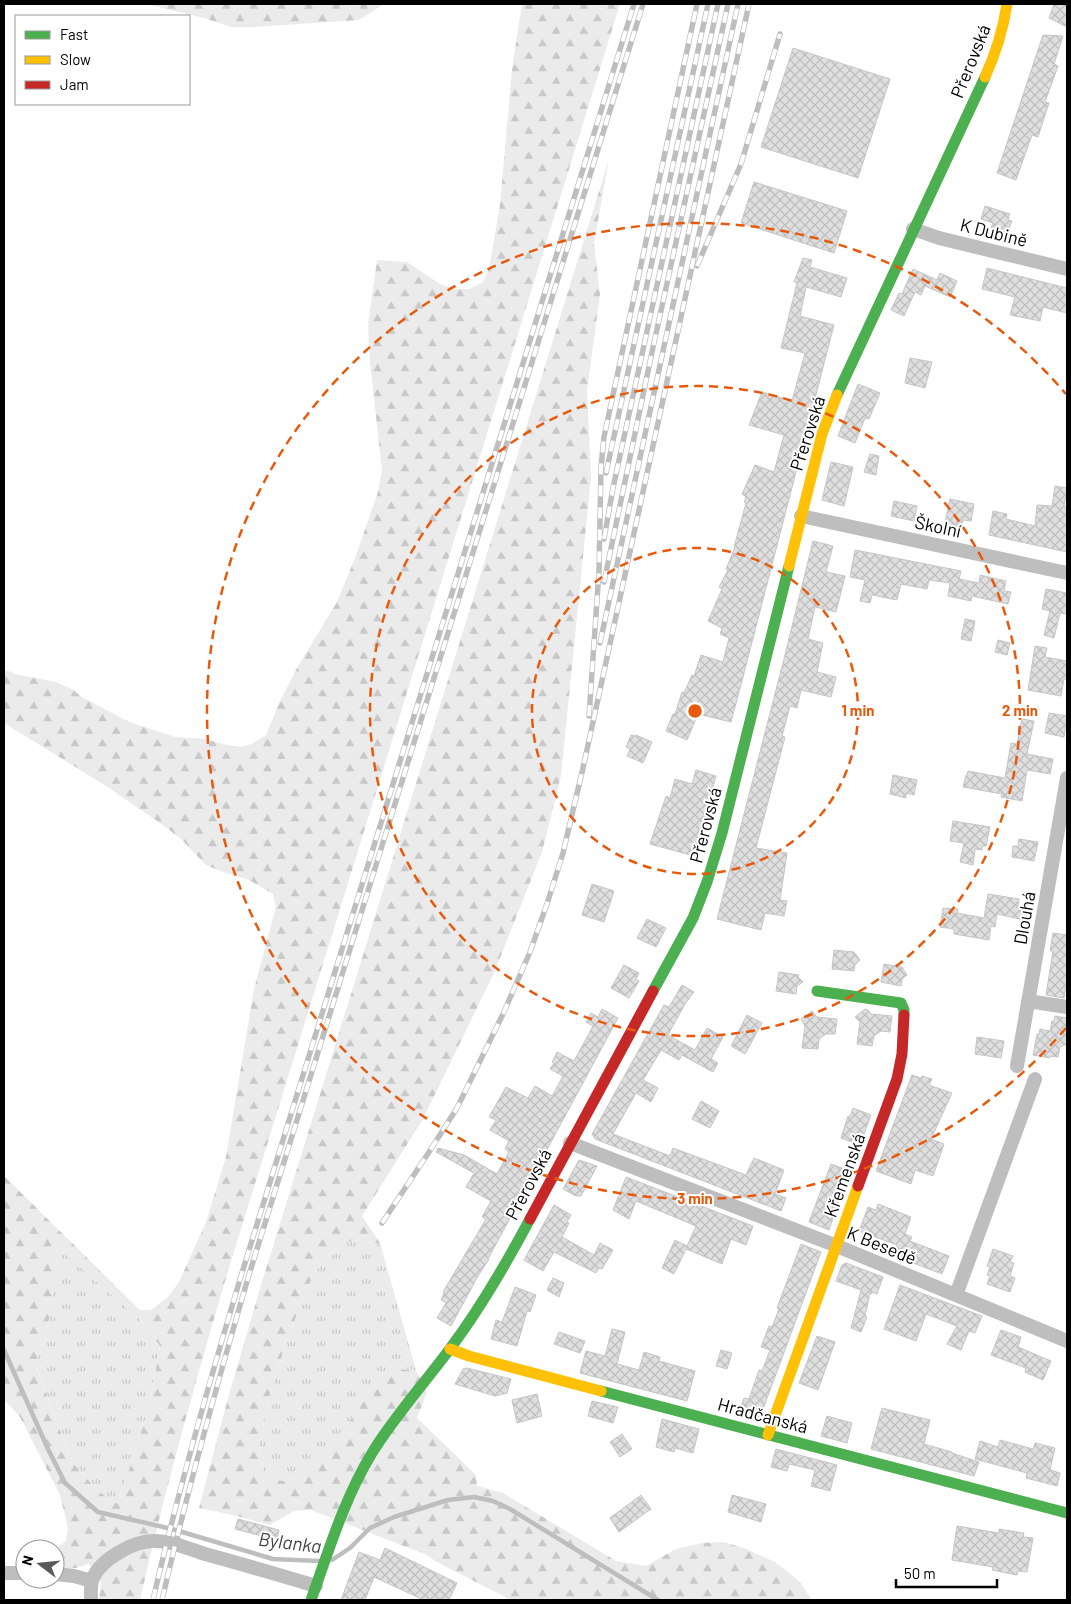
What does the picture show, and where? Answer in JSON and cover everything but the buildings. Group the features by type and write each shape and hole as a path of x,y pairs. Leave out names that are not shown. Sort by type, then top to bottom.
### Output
{"street":[{"name":"Přerovská","path":"311,1600 328,1550 359,1476 406,1404 450,1349 502,1270 693,918 707,882 722,833 817,452 832,406 993,60 1003,28 1007,4"},
{"name":"K Dubině","path":"913,229 939,238 1067,269"},
{"name":"Školní","path":"801,516 1067,573"},
{"name":"Dlouhá","path":"1017,1066 1067,778"},
{"name":"Křemenská","path":"768,1435 898,1079 902,1054 904,1010 901,1004 893,1001 817,991"},
{"path":"1028,1002 1067,1007"},
{"path":"956,1295 1035,1079"},
{"name":"K Besedě","path":"570,1143 837,1246 1067,1341"},
{"name":"Hradčanská","path":"450,1349 469,1356 1067,1513"},
{"path":"91,1600 92,1580 101,1566 119,1552 138,1544 152,1541 160,1541 186,1548 316,1586"},
{"path":"65,1575 92,1580"}],"green space":[{"path":"146,4 384,4 359,20 231,27 204,18"},
{"path":"522,4 620,4 228,1271 181,1435 140,1600 99,1600 101,1583 89,1564 65,1569 65,1542 68,1528 60,1495 20,1417 4,1399 4,1176 140,1310 151,1310 168,1297 179,1282 206,1222 226,1157 254,989 276,907 273,894 249,880 206,865 181,839 160,823 106,786 4,723 4,671 55,682 72,689 82,697 129,722 175,737 205,739 241,747 252,744 266,735 279,703 297,668 337,602 378,492 382,471 370,362 368,325 377,260 407,262 440,284 456,289 469,289 483,282 489,269 500,205 512,69","holes":["58,1248 140,1320 160,1346 149,1407 118,1504 99,1492 72,1462 36,1366 48,1326"]},
{"path":"609,159 594,243 600,294 587,391 591,477 561,776 542,852 494,973 423,1119 362,1216 380,1243 341,1241 314,1273 287,1339 269,1398 259,1446 264,1475 281,1481 300,1478 332,1447 379,1377 396,1369 416,1370 427,1392 417,1418 476,1475 477,1486 503,1493 616,1561 646,1566 676,1549 702,1543 723,1542 744,1548 775,1562 799,1581 812,1600 511,1600 435,1561 427,1555 311,1510 294,1511 270,1525 199,1508 228,1398 262,1282"},
{"path":"341,1241 380,1243 416,1370 396,1369 379,1377 332,1447 300,1478 281,1481 264,1475 259,1446 269,1398 287,1339 314,1273"},
{"path":"58,1247 140,1320 160,1346 149,1407 118,1504 99,1492 72,1462 36,1365 48,1326"}],"waterway":[{"name":"Bylanka","path":"4,1350 65,1483 98,1512 172,1529 273,1559 320,1561"},
{"name":"Bylanka","path":"332,1560 350,1548 370,1528 394,1517 448,1500 474,1497 493,1501 510,1509 658,1600"}],"railway":[{"path":"153,1600 194,1437 241,1276 634,4"},
{"path":"162,1600 203,1438 248,1278 643,4"},
{"path":"589,716 599,571 601,467 604,437 697,4"},
{"path":"606,473 708,4"},
{"path":"604,539 613,488 718,4"},
{"path":"604,582 728,4"},
{"path":"600,643 738,4"},
{"path":"382,1223 457,1108 503,1014 530,952 563,853 749,4"},
{"path":"697,266 741,164 780,34"}],"traffic: fast":[{"path":"837,395 985,77"},
{"path":"653,991 693,918 707,882 722,833 789,566"},
{"path":"817,991 901,1003 904,1015"},
{"path":"311,1600 345,1507 362,1470 390,1427 471,1319 530,1219"},
{"path":"601,1391 1067,1513"}],"traffic: slow":[{"path":"985,77 999,41 1007,4"},
{"path":"789,566 822,434 837,395"},
{"path":"768,1435 858,1186"},
{"path":"450,1349 469,1356 601,1391"}],"traffic: jam":[{"path":"530,1219 653,991"},
{"path":"858,1186 897,1079 902,1054 904,1015"}]}
